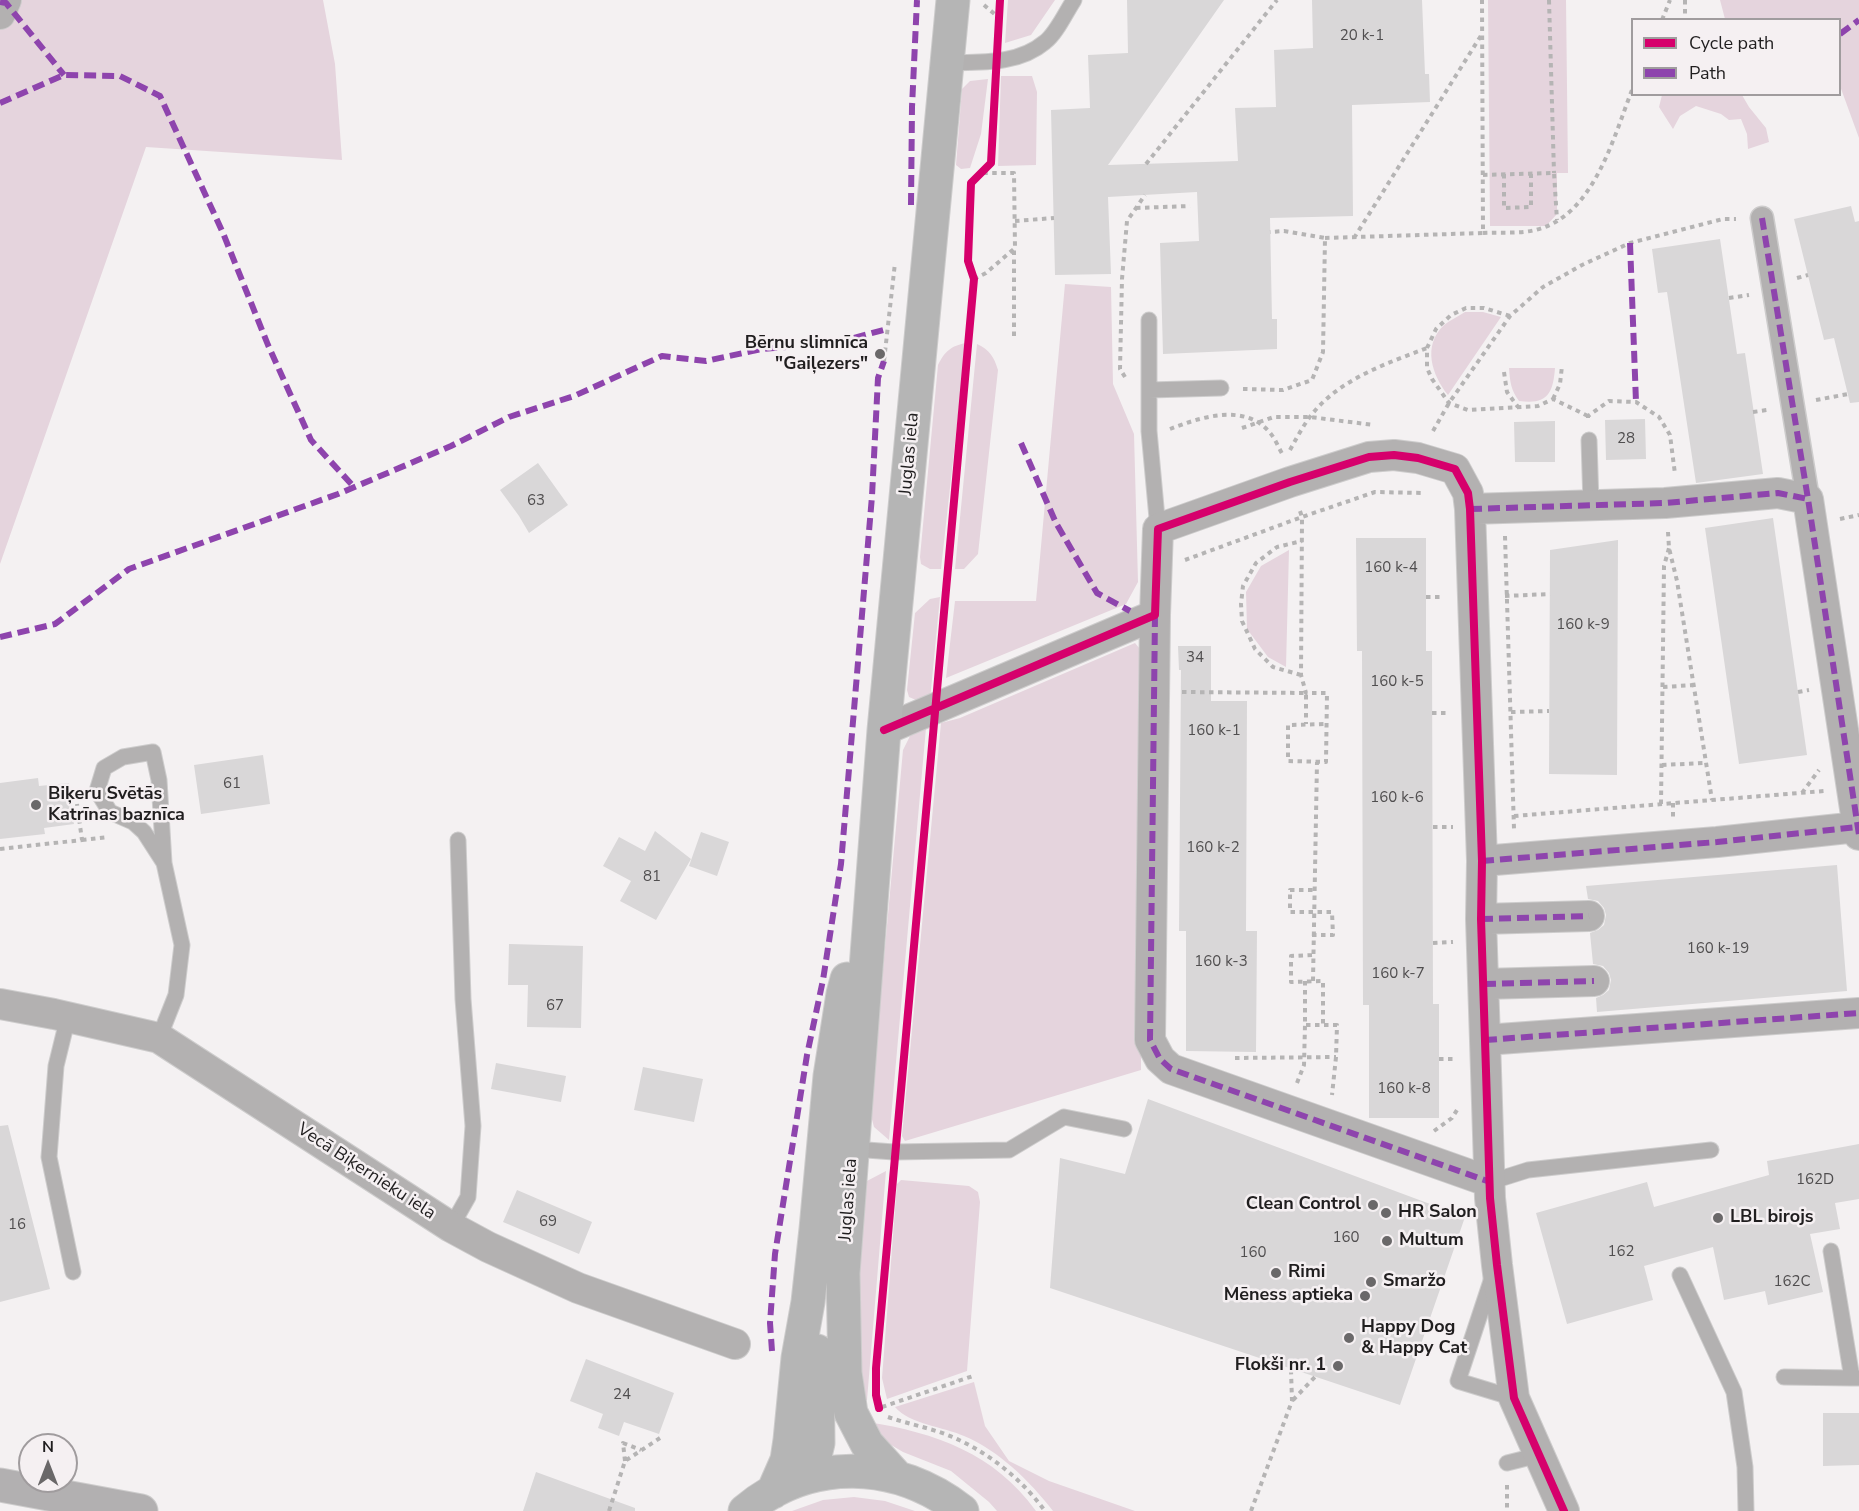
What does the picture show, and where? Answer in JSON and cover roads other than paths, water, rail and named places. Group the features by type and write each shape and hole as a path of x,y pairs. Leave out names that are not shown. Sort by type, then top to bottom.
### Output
{"main road":[{"name":"Juglas iela","path":"896,1476 867,1444 851,1413 845,1373 843,1273 884,730 953,0"},
{"name":"Juglas iela","path":"773,1492 787,1460 794,1412 798,1358 808,1302 830,1076 843,994 869,908"},
{"name":"Juglas iela","path":"807,1477 818,1443 819,1413 818,1354 808,1302"},
{"path":"745,1511 773,1492 807,1477 852,1471 882,1473 911,1481 938,1494 962,1511"},
{"path":"0,1485 141,1511"}],"street":[{"path":"1482,861 1859,831 1762,218"},
{"path":"1490,1182 1171,1069 1160,1059 1150,1040 1158,529 1290,482 1369,457 1394,455 1418,458 1455,469 1469,501 1482,861 1481,918 1490,1182 1497,1265 1514,1398 1564,1511"},
{"path":"1469,501 1505,508 1672,503 1778,493 1808,500"},
{"path":"884,730 1155,615"},
{"path":"1481,918 1589,916"},
{"path":"1484,984 1594,981"},
{"name":"Vecā Biķernieku iela","path":"0,1004 159,1038 451,1227 488,1247 578,1288 735,1344"},
{"path":"1485,1040 1859,1013"}],"lane":[{"path":"946,63 996,61 1023,57 1047,42 1074,0"},
{"path":"1149,320 1150,437 1158,529"},
{"path":"1149,390 1221,388"},
{"path":"1589,440 1591,504"},
{"path":"159,1038 176,995 182,945 164,863 159,780 153,752 123,757 104,768 97,791 110,812 134,822 144,832 164,863"},
{"path":"451,1227 468,1197 473,1126 463,999 458,840"},
{"path":"68,1017 56,1066 49,1157 74,1272"},
{"path":"853,1149 894,1152 1009,1150 1064,1118 1124,1129"},
{"path":"1490,1182 1528,1170 1711,1150"},
{"path":"1784,1377 1855,1378 1831,1251"},
{"path":"1497,1265 1458,1381 1514,1398"},
{"path":"1680,1275 1734,1392 1746,1467 1746,1511"},
{"path":"1507,1463 1539,1455"}],"place":[{"name":"Bērnu slimnīca \"Gaiļezers\"","path":"880,354"},
{"name":"Biķeru Svētās Katrīnas baznīca","path":"36,805"},
{"name":"Clean Control","path":"1373,1205"},
{"name":"HR Salon","path":"1386,1213"},
{"name":"LBL birojs","path":"1718,1218"},
{"name":"Multum","path":"1387,1241"},
{"name":"Rimi","path":"1276,1273"},
{"name":"Smaržo","path":"1371,1282"},
{"name":"Mēness aptieka","path":"1365,1296"},
{"name":"Happy Dog & Happy Cat","path":"1349,1338"},
{"name":"Flokši nr. 1","path":"1338,1366"}]}
